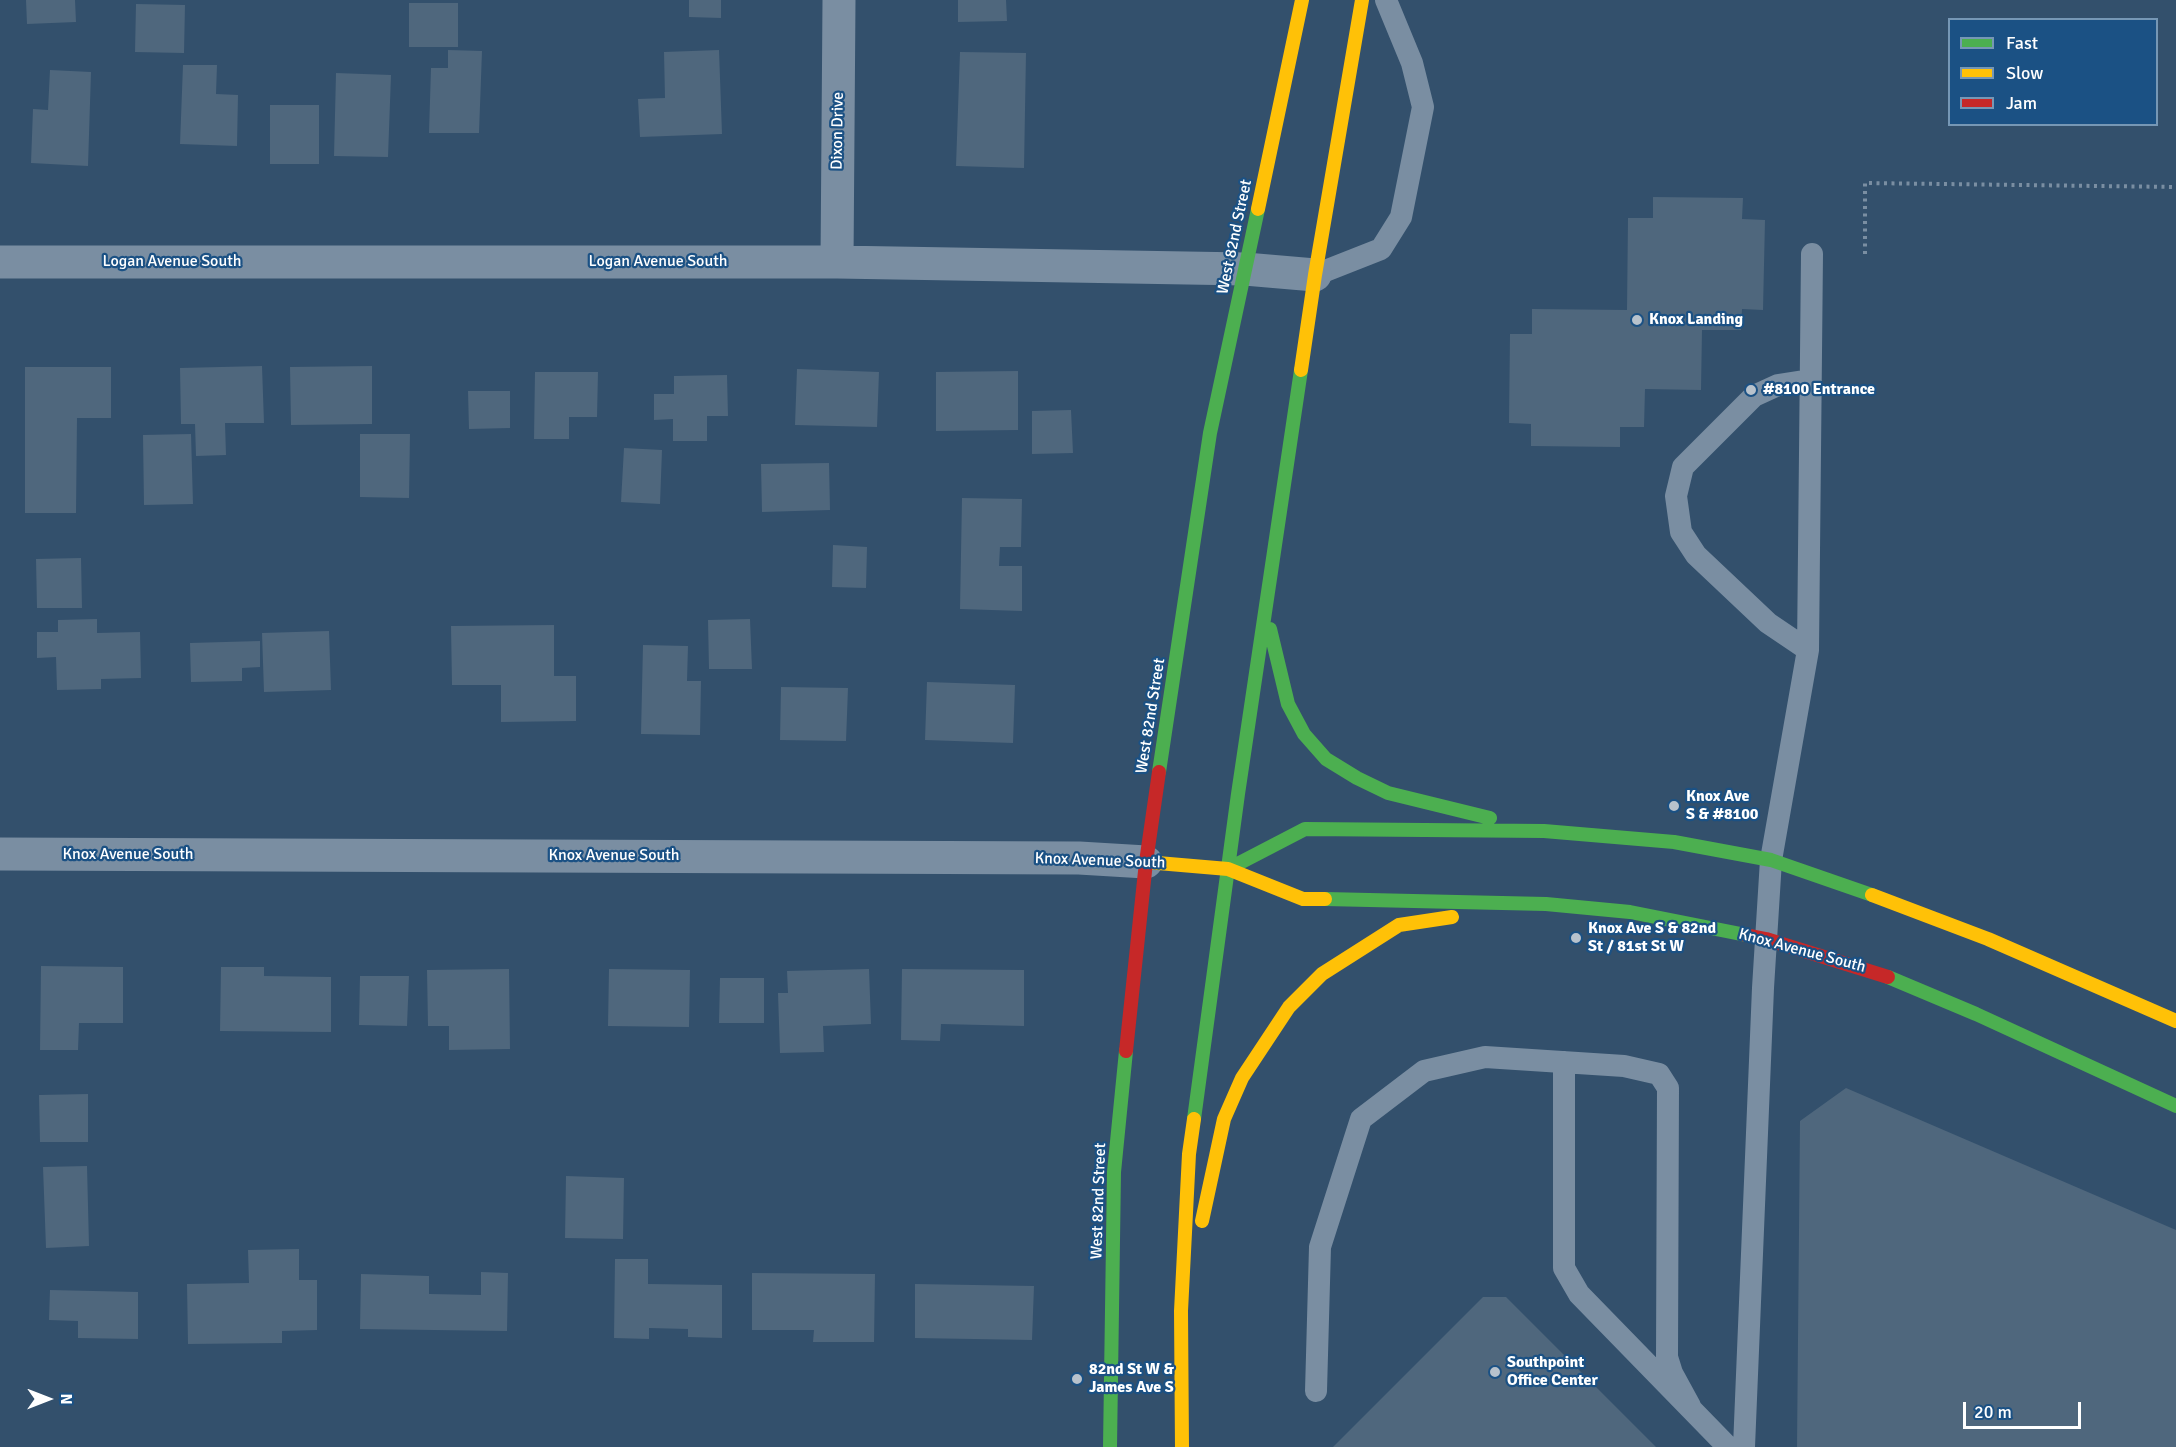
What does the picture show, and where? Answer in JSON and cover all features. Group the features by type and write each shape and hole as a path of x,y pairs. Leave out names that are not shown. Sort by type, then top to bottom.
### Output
{"street":[{"name":"Dixon Drive","path":"837,262 839,0"},
{"name":"West 82nd Street","path":"1110,1447 1114,1172 1146,862 1210,433 1302,0"},
{"path":"1182,1447 1181,1311 1189,1154 1228,869 1315,275 1362,0"},
{"name":"Logan Avenue South","path":"0,262 837,262 1245,269 1315,275"},
{"path":"1265,612 1288,704 1304,734 1326,759 1388,793 1544,831"},
{"path":"1228,869 1305,829 1544,831 1674,842 1771,860 1988,939 2176,1021"},
{"name":"Knox Avenue South","path":"0,854 1079,858 1228,869 1302,899 1545,904 1630,912 1766,939 1877,972 1976,1014 2176,1106"},
{"path":"1181,1311 1224,1119 1242,1078 1289,1007 1322,974 1399,925 1545,904"}],"lane":[{"path":"1315,275 1381,249 1401,217 1423,107 1412,63 1386,0"},
{"path":"1743,1447 1771,860 1808,650 1812,254"},
{"path":"1808,650 1768,623 1696,555 1681,532 1676,496 1683,467 1754,396 1778,384 1810,380"},
{"path":"1316,1391 1320,1247 1361,1119 1424,1071 1485,1057 1624,1066 1659,1074 1668,1088 1667,1357 1672,1373 1690,1406"},
{"path":"1564,1062 1564,1268 1579,1294 1728,1447"}],"path":[{"path":"1865,254 1865,183 2176,187"}],"building":[{"path":"26,0 75,0 76,22 27,24"},
{"path":"689,0 721,0 721,18 689,17"},
{"path":"958,0 1006,0 1007,21 958,22"},
{"path":"409,3 458,3 458,47 409,47"},
{"path":"136,4 185,5 184,53 135,52"},
{"path":"448,50 482,51 479,133 429,133 431,68 448,68"},
{"path":"719,50 722,134 640,137 638,99 665,98 664,52"},
{"path":"960,52 1026,53 1024,168 956,166"},
{"path":"183,65 217,65 216,94 238,95 237,146 180,144"},
{"path":"50,70 91,72 88,166 31,163 33,109 48,110"},
{"path":"336,73 391,75 388,157 334,156"},
{"path":"270,105 319,105 319,164 270,164"},
{"name":"Knox Landing","path":"1653,197 1743,198 1742,219 1765,220 1763,310 1742,309 1741,330 1702,330 1701,390 1645,389 1644,427 1620,427 1620,447 1531,446 1531,424 1509,423 1510,334 1532,334 1532,309 1627,310 1628,218 1653,218"},
{"path":"262,366 264,423 225,423 226,455 196,456 195,424 181,424 180,368"},
{"path":"372,366 372,424 291,425 290,367"},
{"path":"25,367 111,367 111,418 77,418 76,513 25,513"},
{"path":"797,369 879,372 877,427 795,425"},
{"path":"1018,371 1018,430 936,431 936,372"},
{"path":"535,372 598,372 597,417 569,417 569,439 534,439"},
{"path":"727,375 728,416 707,416 707,441 673,441 673,419 654,420 654,394 674,394 674,376"},
{"path":"468,391 510,391 510,428 469,429"},
{"path":"1071,410 1073,453 1032,454 1032,411"},
{"path":"191,434 193,504 144,505 143,435"},
{"path":"360,434 410,434 409,498 360,497"},
{"path":"624,448 662,450 660,504 621,502"},
{"path":"829,463 830,510 762,512 761,464"},
{"path":"962,498 1022,499 1021,547 1000,547 999,566 1022,566 1022,611 960,609"},
{"path":"833,545 867,547 866,588 832,587"},
{"path":"81,558 82,608 37,608 36,559"},
{"path":"97,619 97,633 140,632 141,678 101,679 101,689 57,690 56,657 37,658 37,632 58,632 58,620"},
{"path":"750,619 752,669 709,669 708,620"},
{"path":"554,625 554,676 576,676 576,721 501,722 501,685 452,685 451,626"},
{"path":"329,631 331,690 264,692 262,633"},
{"path":"260,641 260,667 242,668 242,681 191,682 190,643"},
{"path":"643,645 688,646 687,681 701,681 700,735 641,734"},
{"path":"927,682 1015,685 1013,743 925,740"},
{"path":"781,687 848,688 846,741 780,740"},
{"path":"41,966 123,967 123,1023 79,1023 78,1050 40,1050"},
{"path":"221,967 264,967 264,976 331,977 331,1032 220,1031"},
{"path":"509,969 510,1049 449,1050 449,1026 428,1026 427,970"},
{"path":"609,969 690,970 689,1027 608,1026"},
{"path":"869,969 871,1024 823,1026 824,1052 780,1053 778,993 788,993 787,971"},
{"path":"902,969 1024,970 1024,1026 941,1024 940,1041 901,1040"},
{"path":"360,976 409,976 407,1026 359,1025"},
{"path":"720,978 764,978 764,1023 719,1023"},
{"path":"1846,1088 2176,1230 2176,1447 1797,1447 1800,1121"},
{"path":"88,1094 88,1142 40,1142 39,1095"},
{"path":"87,1166 89,1246 46,1248 43,1167"},
{"path":"566,1176 624,1178 623,1239 565,1238"},
{"path":"299,1249 299,1280 317,1280 317,1330 282,1331 282,1343 188,1344 187,1284 249,1283 248,1250"},
{"path":"615,1259 648,1259 648,1284 722,1285 722,1338 688,1337 688,1329 649,1328 649,1339 614,1338"},
{"path":"481,1272 508,1273 507,1331 360,1329 361,1274 429,1276 429,1294 481,1295"},
{"path":"752,1273 875,1274 874,1342 813,1342 814,1330 752,1330"},
{"path":"915,1284 1034,1286 1032,1340 915,1338"},
{"path":"50,1290 138,1292 138,1339 78,1338 78,1321 49,1320"},
{"name":"Southpoint Office Center","path":"1483,1297 1506,1297 1656,1447 1333,1447"}],"traffic: fast":[{"path":"1159,772 1210,433 1258,209"},
{"path":"1194,1119 1238,794 1301,370"},
{"path":"1270,629 1288,704 1304,734 1326,759 1388,793 1490,818"},
{"path":"1228,869 1305,829 1544,831 1674,842 1771,860 1872,895"},
{"path":"1325,899 1546,904 1630,912 1746,935"},
{"path":"1888,977 1976,1014 2176,1106"},
{"path":"1110,1447 1114,1172 1126,1051"}],"traffic: slow":[{"path":"1258,209 1302,0"},
{"path":"1301,370 1362,0"},
{"path":"1146,862 1228,869 1303,899 1325,899"},
{"path":"1872,895 1988,939 2176,1021"},
{"path":"1202,1221 1224,1119 1242,1078 1289,1007 1322,974 1399,925 1452,917"},
{"path":"1182,1447 1181,1311 1189,1154 1194,1119"}],"traffic: jam":[{"path":"1126,1051 1146,862 1159,772"},
{"path":"1746,935 1766,939 1888,977"}],"place":[{"name":"Knox Landing","path":"1637,320"},
{"name":"#8100 Entrance","path":"1751,390"},
{"name":"Knox Ave S & #8100","path":"1674,806"},
{"name":"Knox Ave S & 82nd St / 81st St W","path":"1576,938"},
{"name":"Southpoint Office Center","path":"1495,1372"},
{"name":"82nd St W & James Ave S","path":"1077,1379"}]}
